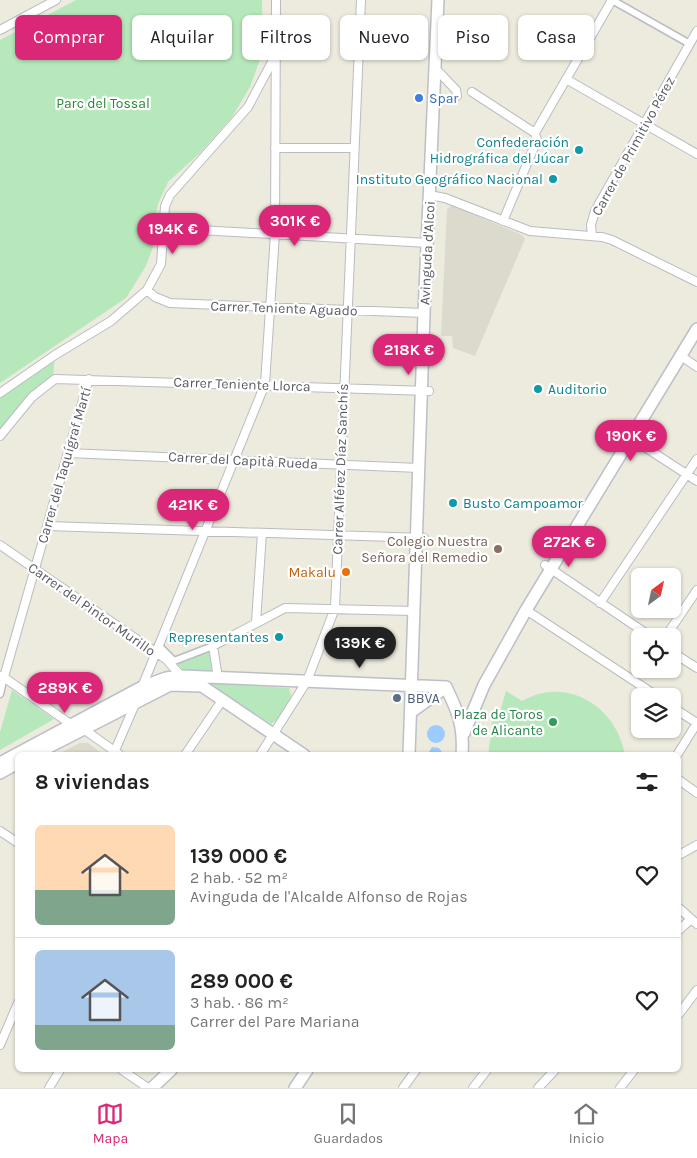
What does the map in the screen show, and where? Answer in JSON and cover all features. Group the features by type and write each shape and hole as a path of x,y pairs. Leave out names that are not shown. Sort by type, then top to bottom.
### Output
{"main road":[{"name":"Avinguda d'Alcoi","path":"409,752 414,611 420,538 419,468 425,391 424,312 438,0"},
{"path":"462,752 464,733 484,685 548,567 631,438 697,329"},
{"path":"38,752 142,686 166,678 181,676 446,687"},
{"path":"24,752 170,685 202,686 300,752"},
{"path":"446,687 458,710 464,733"},
{"path":"411,712 446,687"},
{"path":"436,695 453,701"},
{"path":"0,763 15,756"},
{"path":"0,773 15,766"},
{"path":"152,1088 169,1072"},
{"path":"296,1088 306,1072"}],"street":[{"path":"0,30 56,0"},
{"path":"275,15 276,0"},
{"name":"Carrer Alférez Díaz Sanchís","path":"262,752 307,681 335,608 361,0"},
{"path":"604,0 612,0 690,44"},
{"path":"535,133 612,0"},
{"name":"Carrer de Primitivo Pérez","path":"592,236 591,225 595,211 697,31"},
{"path":"0,393 55,355 111,321 147,290 161,264 165,206 170,195 248,107 273,60"},
{"path":"142,686 265,384 274,234 277,73 274,60"},
{"path":"434,67 456,90 458,96"},
{"path":"566,79 697,154"},
{"path":"472,92 535,133 537,140 503,221"},
{"path":"276,148 354,148"},
{"path":"429,195 445,198 530,231 592,236 612,240 697,282"},
{"path":"164,228 428,243"},
{"name":"Carrer Teniente Aguado","path":"147,290 156,297 170,303 347,311 424,312"},
{"path":"681,356 697,367"},
{"name":"Carrer Teniente Llorca","path":"0,436 32,398 55,379 265,384 425,391"},
{"name":"Carrer del Taquígraf Martí","path":"0,694 2,676 35,569 89,379"},
{"path":"631,438 697,481"},
{"name":"Carrer del Capità Rueda","path":"68,453 419,468"},
{"path":"600,603 697,459"},
{"path":"47,526 420,538"},
{"path":"256,622 262,533"},
{"name":"Carrer del Pintor Murillo","path":"0,545 157,649 181,676"},
{"path":"548,567 638,628"},
{"path":"671,628 697,590"},
{"path":"167,659 174,661 213,646 285,608 414,611"},
{"path":"526,610 645,688"},
{"path":"213,646 218,678"},
{"path":"681,658 697,668"},
{"path":"2,676 113,752"},
{"path":"187,752 223,699"},
{"path":"117,752 136,701"},
{"path":"679,752 697,723 681,712"},
{"path":"681,781 697,793"},
{"path":"0,831 15,840"},
{"path":"681,854 697,845"},
{"path":"681,1011 697,990"},
{"path":"0,1045 15,1010"},
{"path":"49,1088 59,1072"},
{"path":"125,1072 148,1088"},
{"path":"414,1088 405,1085 415,1072"},
{"path":"473,1088 485,1072"},
{"path":"538,1088 554,1072"},
{"path":"625,1086 633,1072"}],"shaded area":[{"path":"452,205 522,235 525,239 475,356 453,348 452,336 441,336 447,209"},
{"path":"80,743 88,743 100,752 62,752"}],"green space":[{"name":"Parc del Tossal","path":"76,0 262,0 262,15 242,15 242,60 260,60 250,87 232,117 200,153 168,182 158,204 154,225 153,247 146,266 126,298 0,383 0,40 15,32 15,60 122,60 122,15 48,15"},
{"path":"55,355 52,387 32,397 0,436 0,393"},
{"path":"210,647 215,673 184,671 174,661"},
{"path":"213,683 289,688 292,698 277,720 271,724 213,686"},
{"path":"12,690 54,719 0,750 0,732"},
{"name":"Plaza de Toros de Alicante","path":"506,691 522,701 539,694 556,692 572,694 587,700 601,710 612,723 620,738 624,752 488,752 490,740 496,728 491,724 500,712"}],"water":[{"path":"436,725 442,728 445,734 442,740 436,743 430,740 427,734 430,728"},
{"path":"432,747 439,748 442,752 429,752"}],"place":[{"name":"Spar","path":"419,98"},
{"name":"Confederación Hidrográfica del Júcar","path":"579,150"},
{"name":"Instituto Geográfico Nacional","path":"553,179"},
{"name":"Auditorio","path":"538,389"},
{"name":"Busto Campoamor","path":"453,503"},
{"name":"Colegio Nuestra Señora del Remedio","path":"498,549"},
{"name":"Makalu","path":"346,572"},
{"name":"Representantes","path":"279,637"},
{"name":"BBVA","path":"397,698"},
{"name":"Plaza de Toros de Alicante","path":"553,722"}]}
